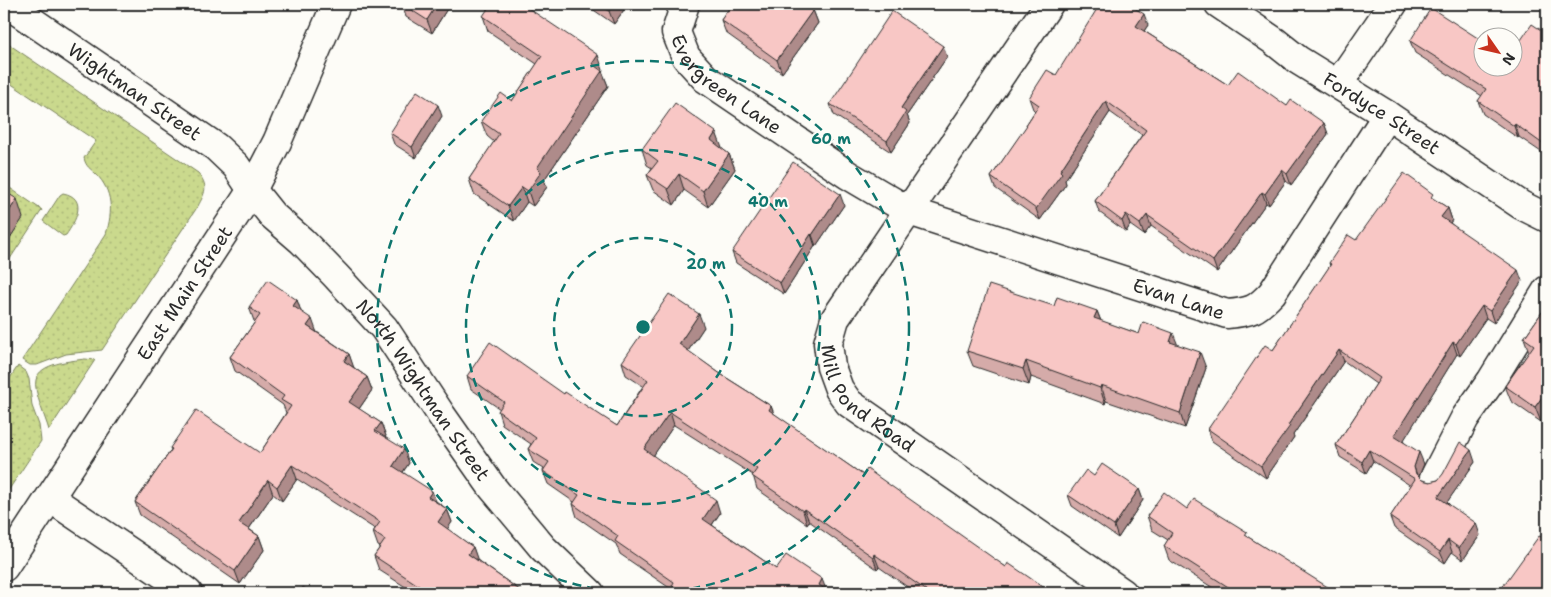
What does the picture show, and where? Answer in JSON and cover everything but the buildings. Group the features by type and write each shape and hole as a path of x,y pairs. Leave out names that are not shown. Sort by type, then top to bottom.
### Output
{"street":[{"name":"Wightman Street","path":"7,4 216,146 236,166 252,190"},
{"name":"East Main Street","path":"4,567 252,190 277,142 336,4"},
{"name":"Evergreen Lane","path":"685,4 676,32 686,57 706,79 848,175 909,211"},
{"name":"Mill Pond Road","path":"1049,4 835,319 828,342 830,367 839,389 850,403 1123,593"},
{"name":"Fordyce Street","path":"1219,4 1274,41 1298,60 1387,115 1521,205 1547,218"},
{"path":"1338,84 1393,4"},
{"name":"Evan Lane","path":"909,211 1227,314 1246,312 1260,306 1272,293 1387,115"},
{"name":"North Wightman Street","path":"252,190 272,215 302,241 384,328 492,487 544,548 590,593"},
{"path":"1434,478 1465,418 1491,381 1547,290"},
{"path":"50,498 188,593"}],"green space":[{"path":"4,41 198,173 205,186 198,206 102,350 66,354 37,365 30,365 22,360 106,234 110,218 110,202 106,187 87,165 84,158 96,141 4,79"},
{"path":"4,184 42,210 4,268 4,247 23,218 4,205"},
{"path":"63,193 76,200 78,211 73,224 66,235 63,236 43,221"},
{"path":"85,359 95,360 49,430 36,390 38,374 49,366"},
{"path":"18,366 26,372 29,379 32,406 39,425 41,441 4,497 4,387"}]}
